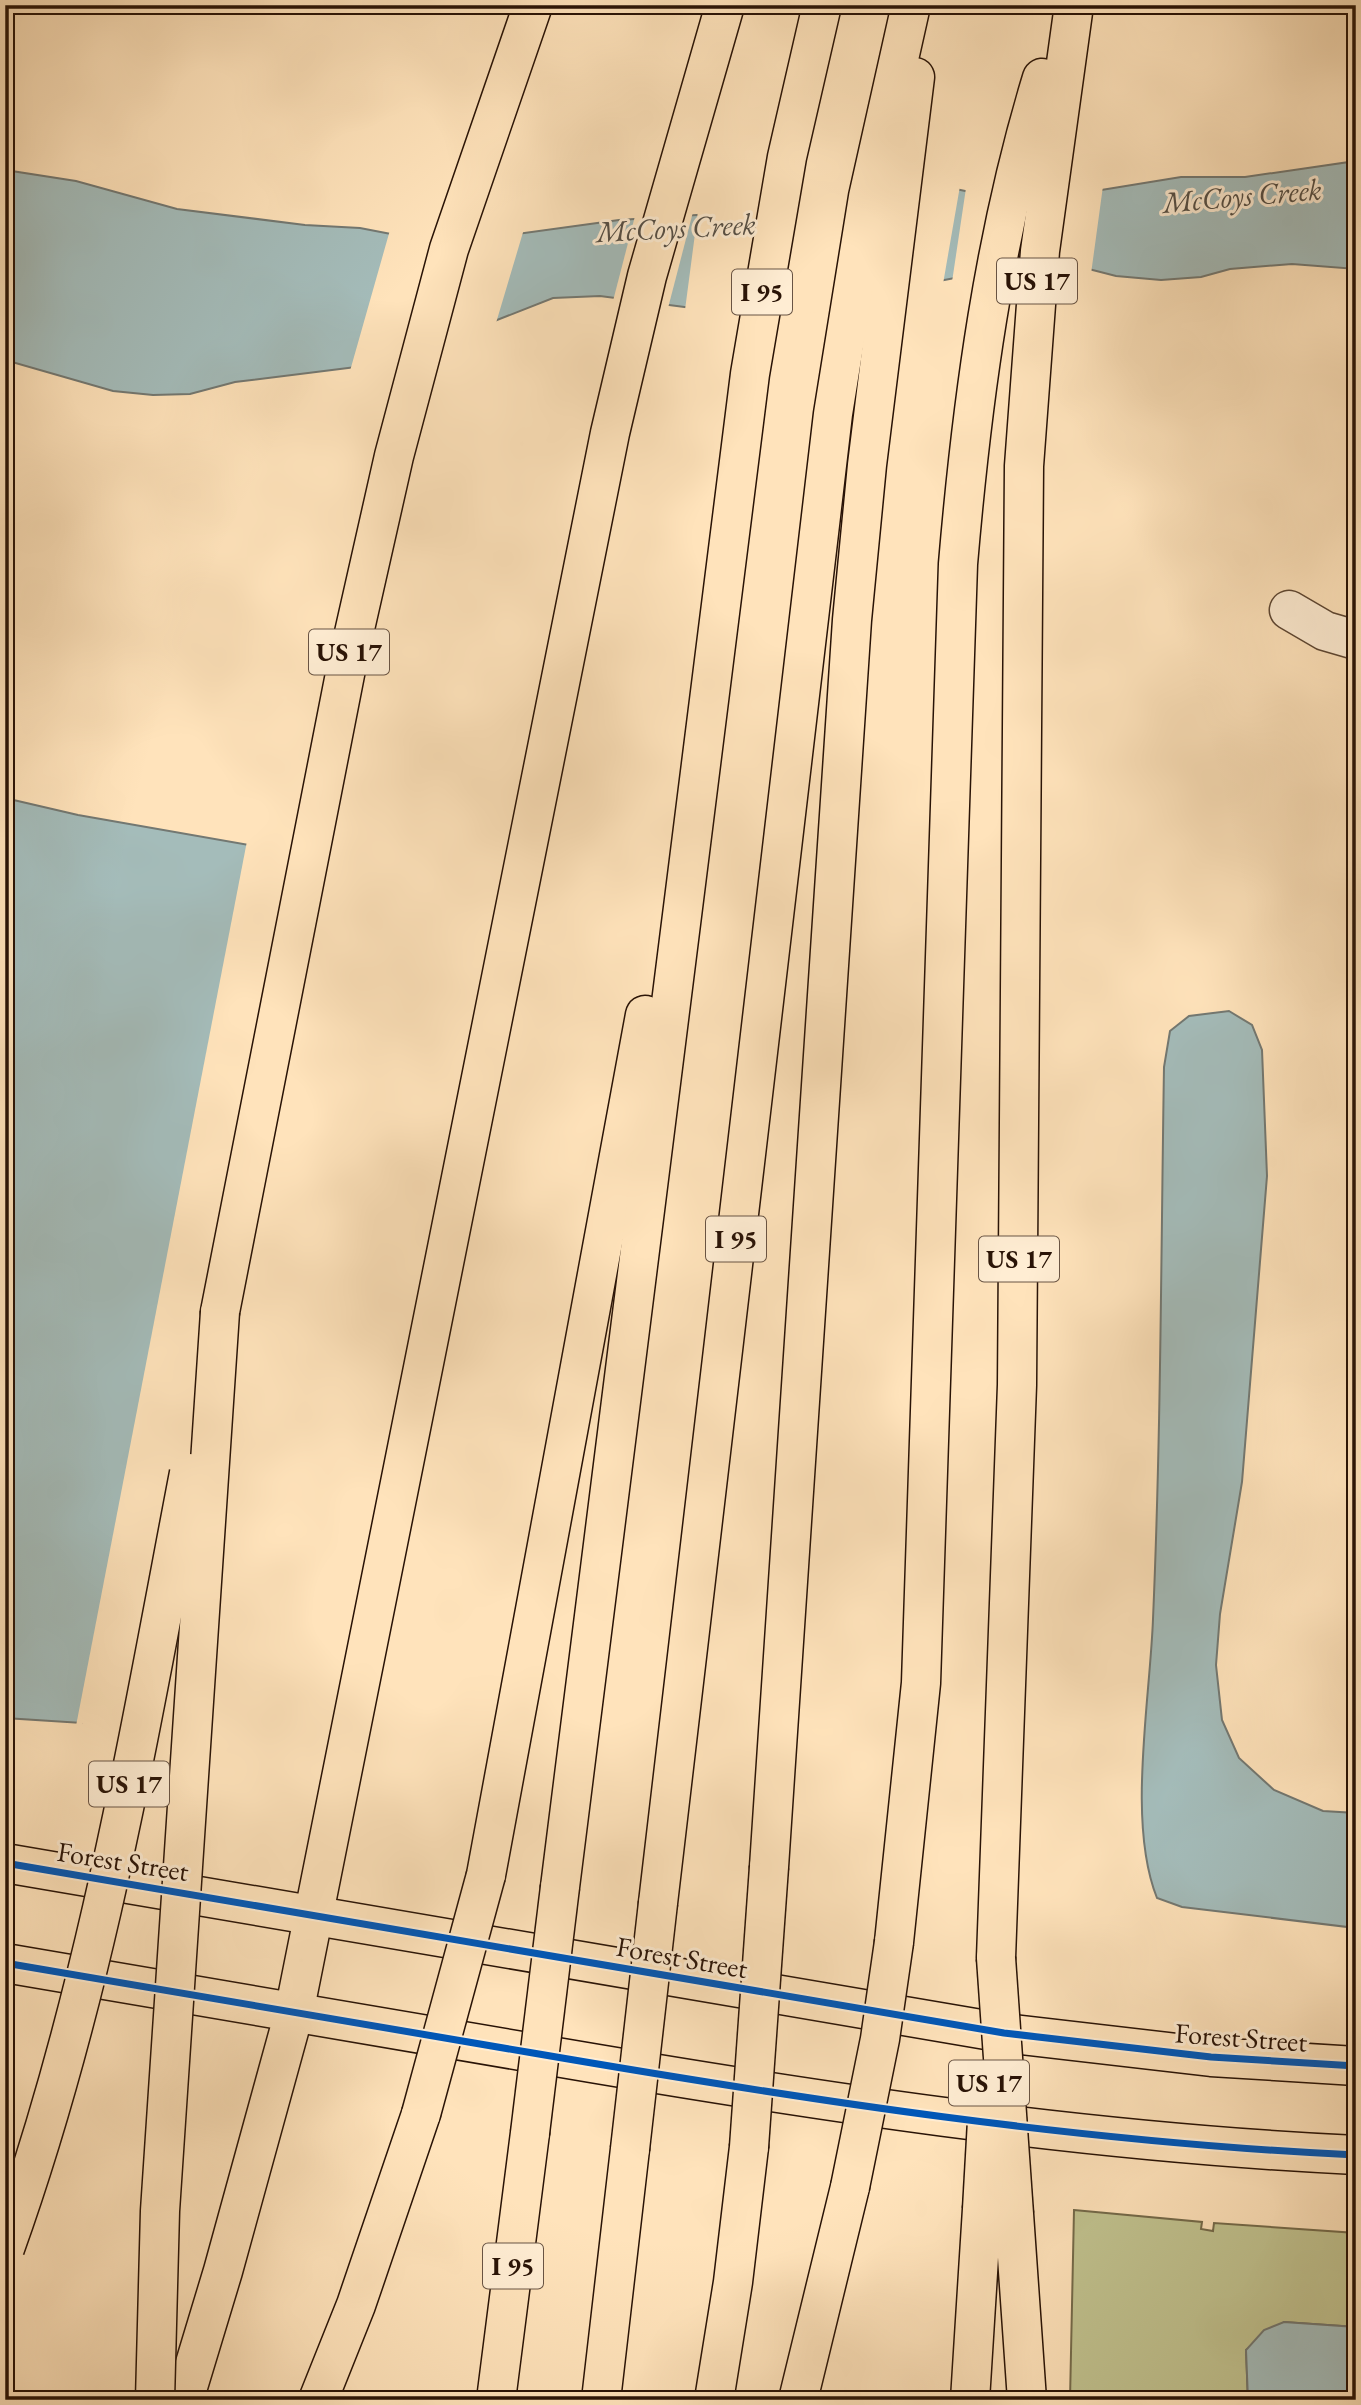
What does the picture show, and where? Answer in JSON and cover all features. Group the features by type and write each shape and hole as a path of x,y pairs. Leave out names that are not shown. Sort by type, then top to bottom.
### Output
{"main road":[{"name":"US 17","path":"5,2248 71,2039 105,1899 346,664 394,456 449,249 533,5"},
{"path":"184,2400 227,2259 294,2012 578,594 637,316 689,121 725,5"},
{"name":"I 95","path":"496,2400 723,582 761,301 787,157 822,5"},
{"name":"I 95","path":"601,2400 833,414 881,127 911,5"},
{"path":"714,2400 733,2282 749,2147 856,572 924,5"},
{"path":"798,2400 850,2186 880,2039 916,1746 923,1647 958,564 981,356 1005,222 1023,145 1064,5"},
{"name":"US 17","path":"998,2211 996,1958 1017,1385 1023,559 1027,407 1039,263 1074,5"},
{"path":"318,2400 356,2305 421,2114 486,1875 513,1742 723,582"},
{"path":"155,2400 160,2211 220,1312"},
{"name":"Forest Street","path":"5,1863 1029,2036 1211,2057 1356,2066"},
{"path":"5,1963 755,2091 933,2117 1165,2143 1356,2155"},
{"path":"970,2400 998,2211"},
{"path":"998,2211 1027,2400"}],"street":[{"path":"1289,610 1325,631 1356,640"}],"green space":[{"path":"1074,2210 1202,2222 1201,2229 1213,2231 1214,2223 1356,2233 1356,2327 1284,2322 1246,2350 1248,2400 1070,2400"}],"water":[{"name":"McCoys Creek","path":"1356,161 1356,269 1292,264 1230,269 1201,277 1161,280 1116,276 1077,266 1017,266 934,282 715,311 600,296 553,298 388,363 235,382 190,394 153,395 113,391 5,360 5,170 76,181 177,209 305,225 360,228 422,240 495,237 619,220 712,214 932,184 989,196 1089,192 1181,177 1245,177"},
{"path":"5,798 78,815 300,854 82,1723 5,1718"},
{"path":"1229,1011 1252,1025 1262,1050 1267,1176 1242,1482 1220,1614 1216,1665 1222,1720 1239,1758 1274,1790 1323,1811 1356,1813 1356,1928 1182,1907 1157,1898 1148,1868 1143,1834 1143,1761 1153,1619 1158,1481 1164,1067 1170,1031 1189,1016"},
{"path":"1284,2322 1356,2327 1356,2400 1248,2400 1246,2350 1264,2330"}],"pier":[{"path":"932,181 960,186 943,284 873,302 799,315 715,315 685,310 698,211 840,193 885,182"},
{"path":"1103,186 1091,274 1076,270 1018,269 952,282 966,188 989,192"},
{"path":"693,212 668,308 613,301 635,216"},
{"path":"524,229 496,323 453,343 389,366 350,371 390,230 422,237"},
{"path":"247,841 301,851 157,1683 122,1711 76,1726"}],"cycle path":[{"path":"5,1863 1004,2033 1211,2057 1356,2066"},
{"path":"5,1963 635,2070 943,2117 1149,2140 1356,2155"}]}
